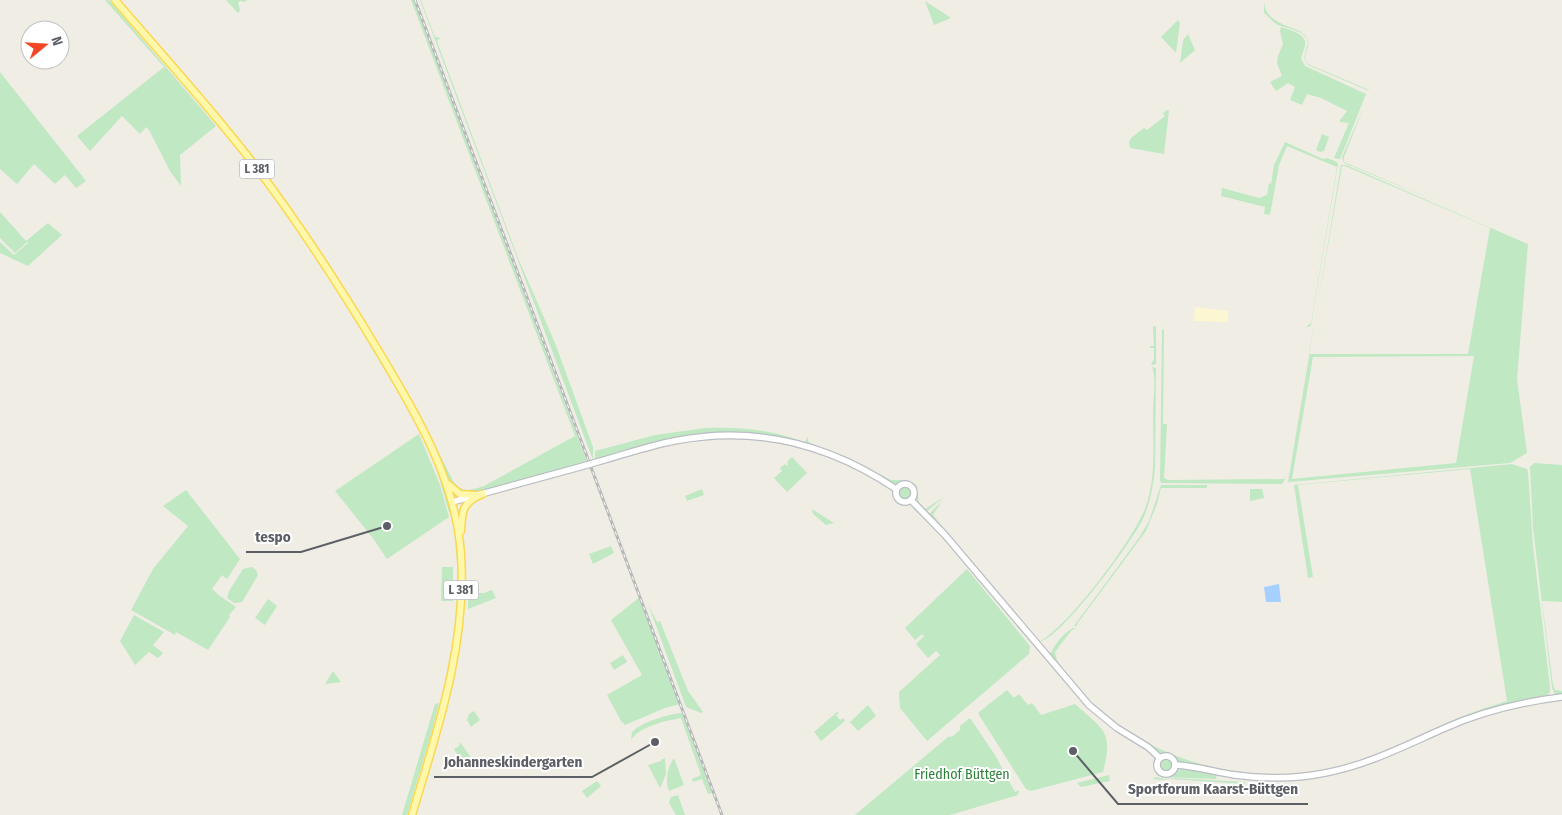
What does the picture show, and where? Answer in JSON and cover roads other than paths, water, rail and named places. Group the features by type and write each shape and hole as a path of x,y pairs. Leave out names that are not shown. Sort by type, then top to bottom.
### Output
{"main road":[{"name":"L 381","path":"114,0 233,138 307,238 339,286 416,415 432,446 452,502 460,542"},
{"path":"452,502 682,440 723,436 756,436 786,441 827,452 860,466 896,489"},
{"name":"L 381","path":"444,479 451,489 460,494 469,496 482,494"},
{"path":"904,484 910,486 914,491 911,500 907,503 899,501 896,497 896,489 904,484"},
{"name":"L 381","path":"412,815 446,696 457,638 461,595 460,542 465,506 469,500 482,494"},
{"path":"911,500 945,535 1089,705 1117,728 1150,749 1160,758"},
{"path":"1175,766 1197,767 1256,777 1299,777 1326,773 1384,756 1474,716 1517,704 1562,697"},
{"path":"1165,756 1173,759 1175,766 1170,773 1161,773 1156,766 1160,758 1165,756"}],"water":[{"path":"1279,584 1281,602 1266,602 1264,587"}],"railway":[{"path":"415,0 722,815"}],"place":[{"name":"tespo","path":"387,526"},
{"name":"Johanneskindergarten","path":"655,742"},
{"name":"Sportforum Kaarst-Büttgen","path":"1073,751"}],"park label":[{"name":"Friedhof Büttgen","path":"962,774"}]}
